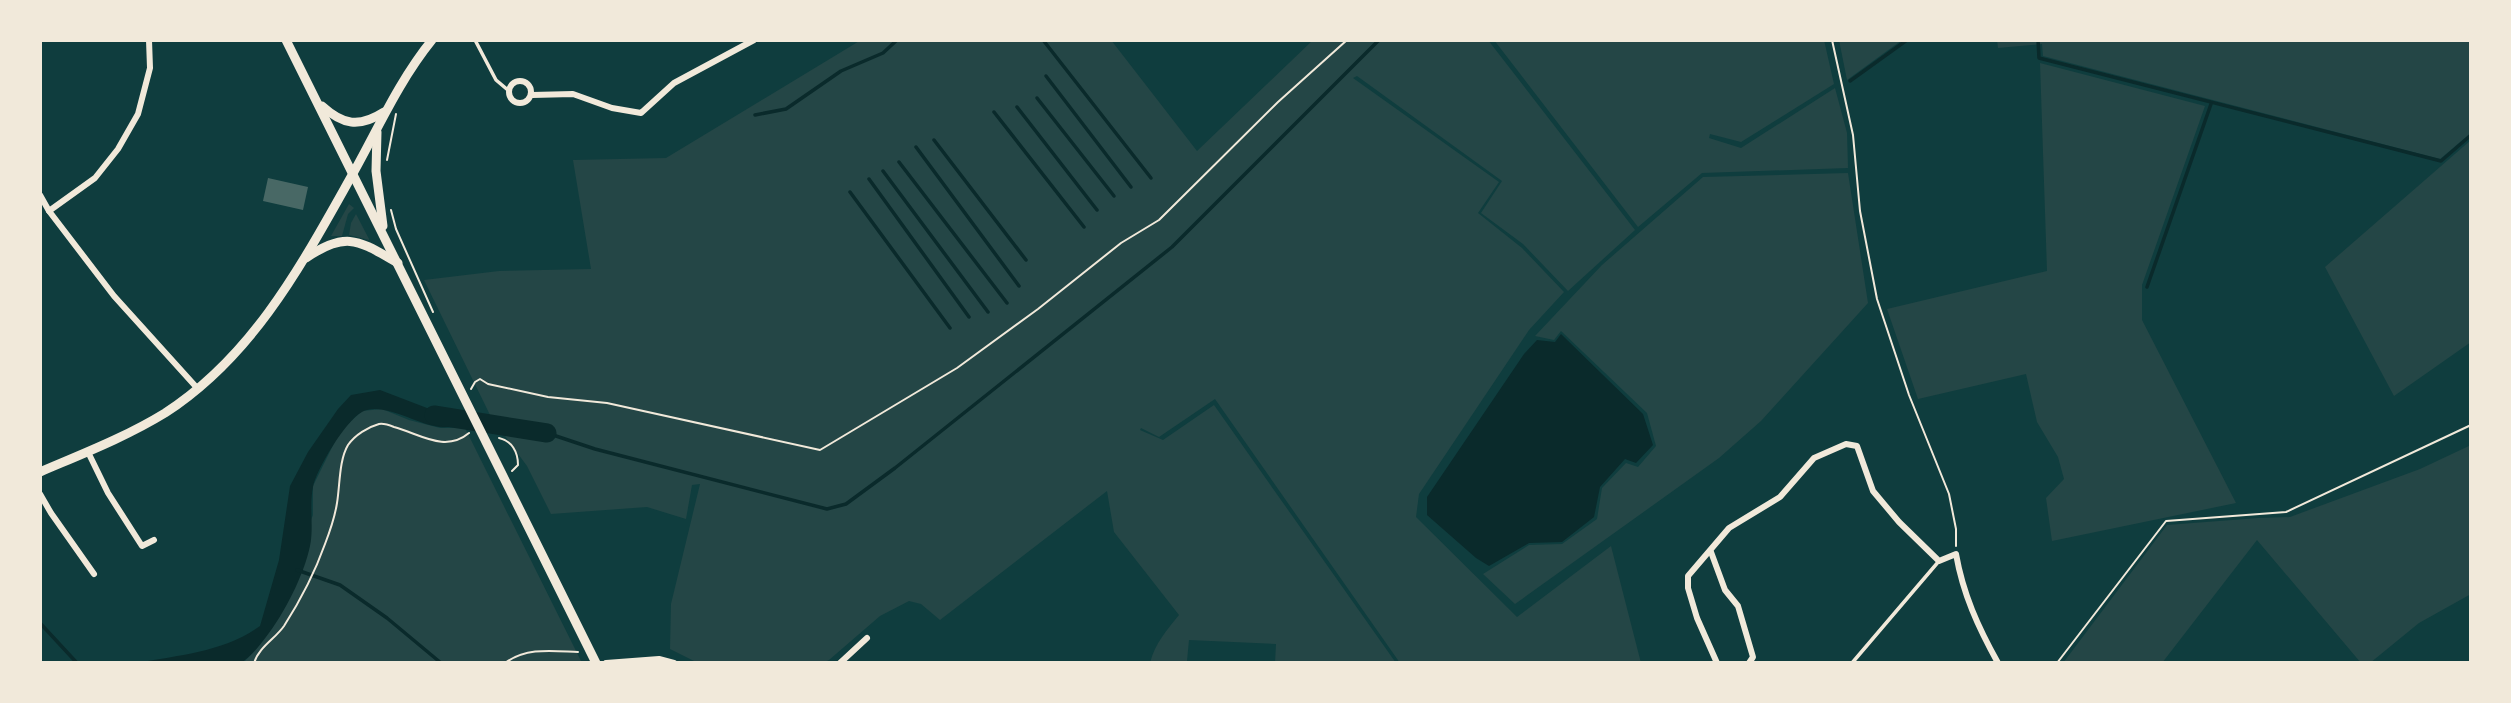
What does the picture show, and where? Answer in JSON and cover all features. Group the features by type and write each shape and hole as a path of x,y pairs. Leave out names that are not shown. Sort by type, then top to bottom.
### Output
{"main road":[{"path":"286,40 596,663"},
{"path":"40,472 136,429 198,389 250,338 273,309 305,259 403,79 432,40"},
{"path":"318,103 339,121 349,123 375,118 386,110"},
{"path":"378,127 376,171 384,235"},
{"path":"305,259 331,243 350,241 365,244 399,264"}],"street":[{"path":"49,211 95,178 118,149 138,114 150,68 149,40"},
{"path":"531,95 573,94 612,108 641,113 674,83 754,40"},
{"path":"522,81 531,88 531,95 524,103 517,103 511,98 509,91 515,82 522,81"},
{"path":"40,195 49,211 114,296 198,389"},
{"path":"1717,663 1697,618 1688,588 1688,576 1729,528 1780,497 1814,458 1846,444 1857,446 1874,491 1899,522 1939,561 1956,554 1959,576 1974,620 1998,663"},
{"path":"88,452 108,493 142,546 154,540"},
{"path":"40,494 94,574"},
{"path":"1711,552 1725,590 1738,607 1753,657 1749,663"},
{"path":"839,663 867,638"},
{"path":"606,663 659,659 674,663"}],"lane":[{"path":"475,40 496,80 509,91"},
{"path":"1852,663 1939,561"}],"path":[{"path":"467,385 473,397 471,388 480,379 488,384 548,397 607,402 820,450 957,368 1038,309 1121,243 1160,220 1278,102 1347,40"},
{"path":"1832,40 1853,135 1860,211 1877,299 1909,395 1949,494 1956,529 1956,554"},
{"path":"387,154 396,113"},
{"path":"391,210 396,229 434,314"},
{"path":"254,663 256,655 283,627 324,545 337,507 342,464 348,445 363,431 382,423 432,441 448,443 462,439 470,432"},
{"path":"2057,663 2166,522 2287,512 2471,425"},
{"path":"499,438 505,440 516,452 518,465 511,471"},
{"path":"505,663 516,655 532,651 592,653"}],"shaded area":[{"path":"861,40 1111,40 1197,151 1313,40 1488,40 1635,230 1568,291 1523,244 1481,213 1502,181 1357,76 1353,78 1499,182 1478,213 1522,248 1564,292 1529,330 1419,494 1416,517 1517,617 1611,546 1641,663 1400,663 1215,399 1159,437 1141,428 1140,430 1163,440 1214,405 1396,663 1275,663 1276,644 1189,640 1187,661 1150,663 1158,643 1179,615 1114,532 1107,491 940,620 921,604 909,601 880,616 822,663 698,663 670,649 671,604 700,484 692,485 686,519 647,507 551,514 527,466 491,417 424,280 499,271 591,269 573,160 666,158"},
{"path":"1494,40 1824,40 1834,84 1741,142 1710,134 1709,138 1741,148 1835,88 1847,133 1848,168 1702,173 1638,227"},
{"path":"1839,40 1902,40 1847,80"},
{"path":"1997,40 2471,40 2471,133 2440,159 2043,56 2042,44 1998,48"},
{"path":"2040,63 2205,106 2142,285 2142,320 2236,503 2052,541 2046,498 2064,479 2058,457 2037,422 2026,374 1918,399 1887,309 2047,271"},
{"path":"2471,140 2471,342 2394,396 2325,267"},
{"path":"1848,173 1868,303 1761,421 1719,458 1515,604 1483,574 1529,545 1562,544 1597,519 1602,488 1626,463 1638,467 1656,446 1647,413 1561,331 1554,340 1535,336 1602,265 1703,177"},
{"path":"349,204 354,208 348,214 342,236 331,236"},
{"path":"356,214 369,240 349,235"},
{"path":"1561,334 1643,414 1653,445 1636,463 1625,459 1600,487 1594,517 1562,542 1529,543 1489,566 1427,515 1427,497 1524,354 1537,340 1555,342"},
{"path":"380,390 427,408 453,409 465,428 439,427 379,409 370,409 355,417 340,435 315,479 311,502 311,539 303,569 280,617 254,652 240,663 137,663 217,647 260,626 279,560 290,486 308,452 351,395"},
{"path":"382,409 440,428 465,428 582,663 240,663 261,643 313,515 313,486 340,431 362,411"},
{"path":"2471,445 2471,594 2419,623 2370,663 2361,663 2257,540 2162,663 2063,663 2167,525 2290,517 2420,469"}],"building":[{"path":"268,178 308,187 303,210 263,201"}],"waterway":[{"path":"755,115 786,109 841,71 883,53 897,40"},
{"path":"1043,40 1151,178"},
{"path":"547,433 595,449 827,509 846,504 1172,247 1379,40"},
{"path":"1850,81 1907,40"},
{"path":"2038,40 2039,58 2441,161 2471,135"},
{"path":"1046,76 1131,187"},
{"path":"1037,98 1114,196"},
{"path":"2147,287 2211,104"},
{"path":"1017,107 1097,210"},
{"path":"994,112 1084,227"},
{"path":"934,140 1026,260"},
{"path":"916,147 1019,286"},
{"path":"899,162 1007,303"},
{"path":"883,171 988,312"},
{"path":"869,179 969,317"},
{"path":"850,192 950,328"},
{"path":"434,415 547,433"},
{"path":"297,570 340,585 387,618 441,663"},
{"path":"40,623 77,663"}]}
